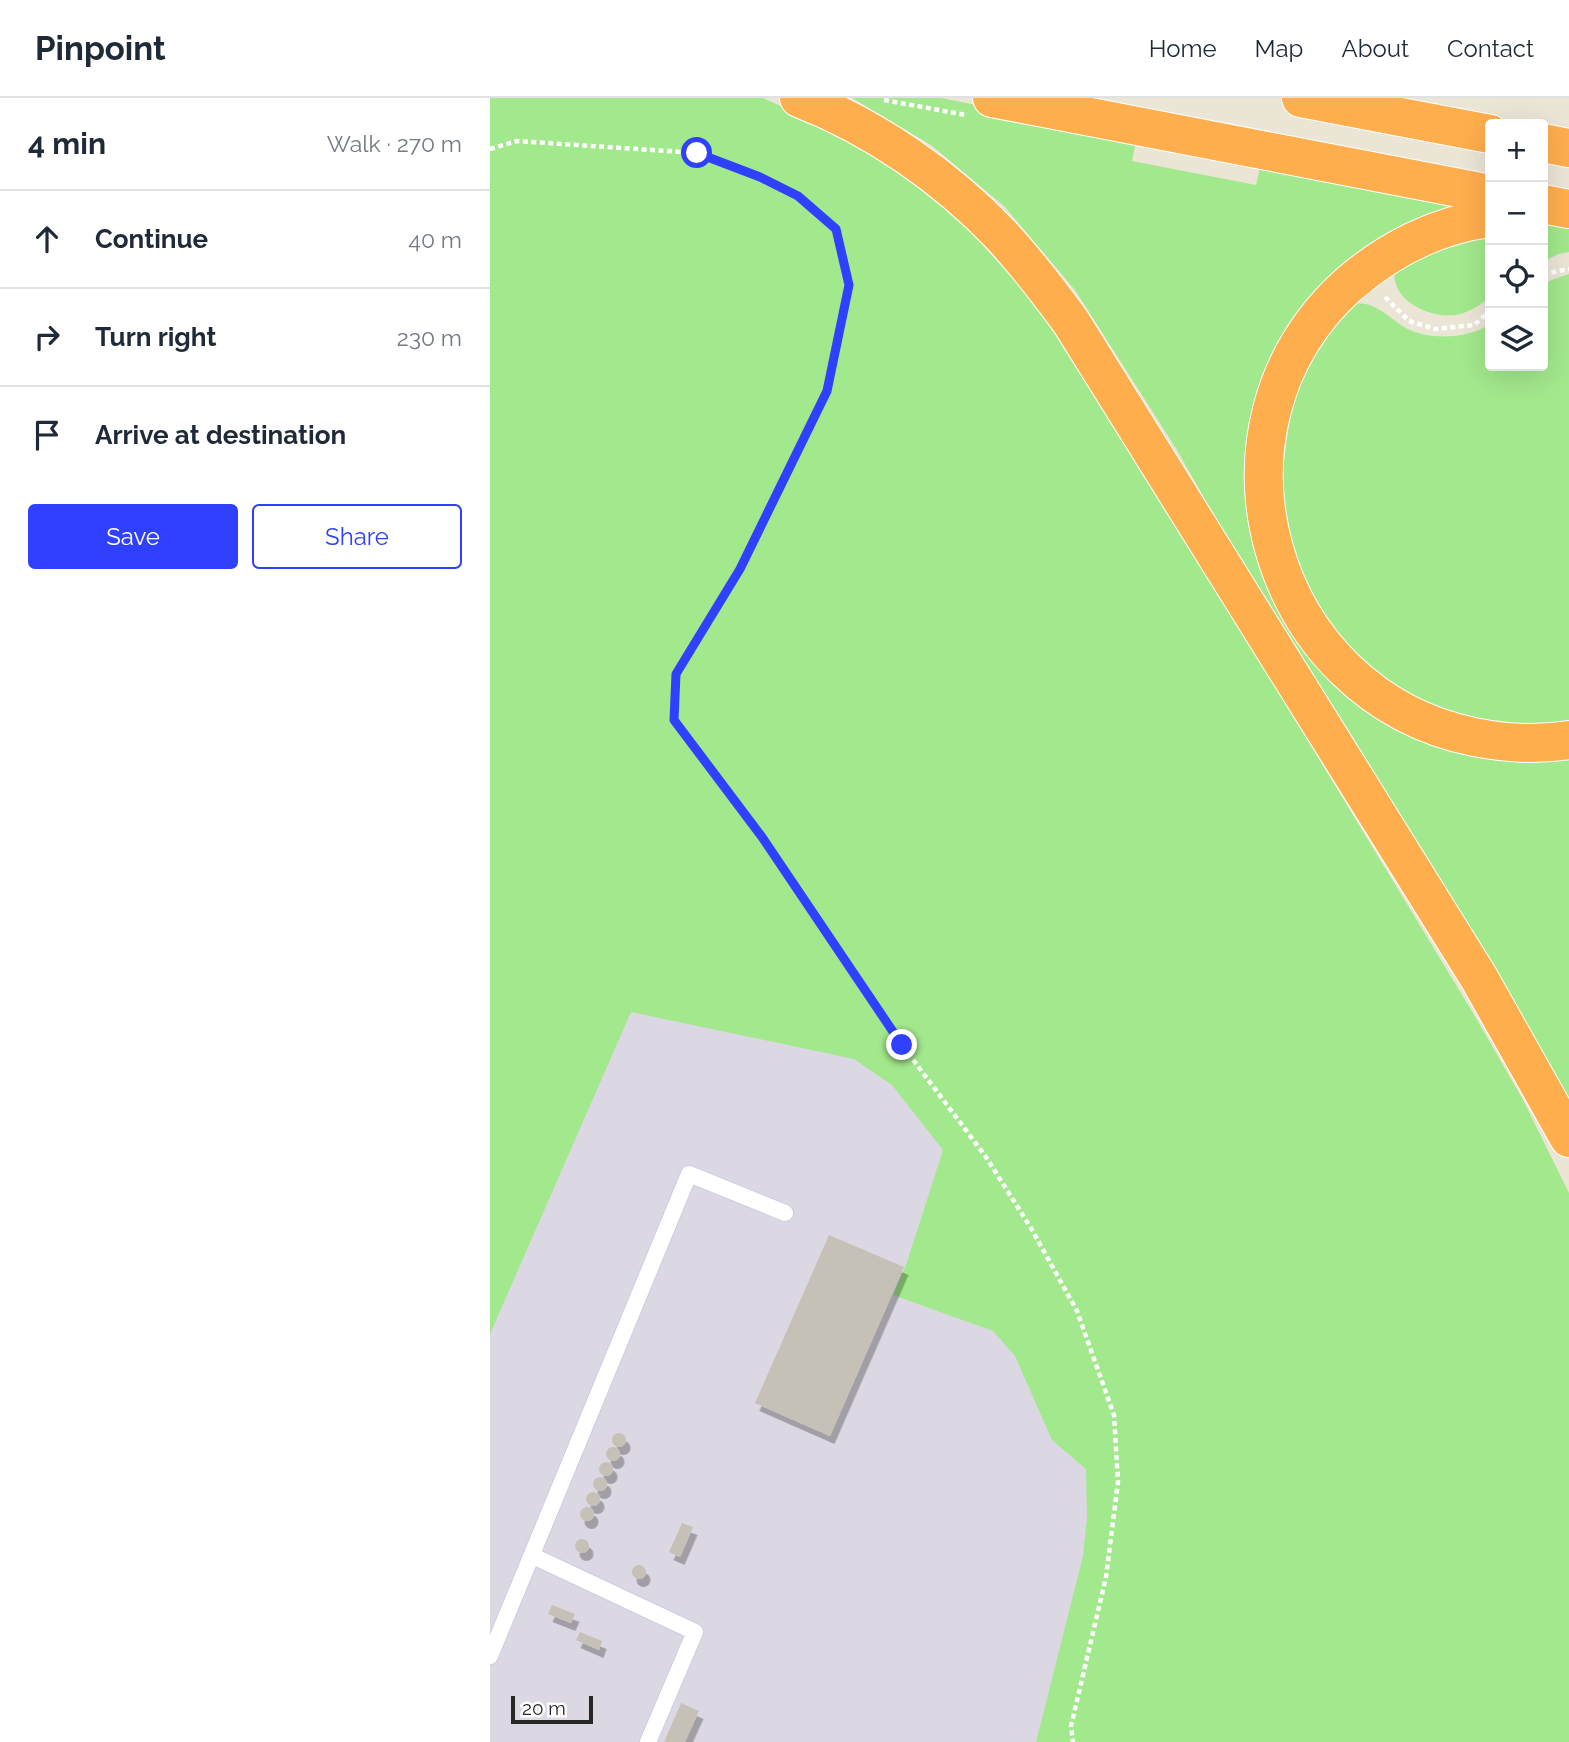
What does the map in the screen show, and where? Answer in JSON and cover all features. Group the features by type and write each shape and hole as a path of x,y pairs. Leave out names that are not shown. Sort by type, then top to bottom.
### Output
{"highway":[{"path":"799,98 860,126 909,158 957,195 1000,234 1065,313 1479,978 1569,1138"},
{"path":"992,98 1485,193"},
{"path":"1301,98 1485,133"},
{"path":"1548,144 1569,148"},
{"path":"1548,205 1569,209"},
{"path":"1548,216 1569,218"},
{"path":"1485,219 1443,229 1387,255 1335,297 1299,343 1286,367 1270,417 1263,489 1267,520 1282,574 1311,631 1341,666 1377,695 1416,720 1451,732 1488,740 1530,743 1569,740"}],"lane":[{"path":"490,1656 689,1174 785,1213"},
{"path":"533,1556 695,1632 648,1742"}],"path":[{"path":"490,149 517,141 697,153 760,177 798,196 836,229 849,285 827,391 740,569 676,674 674,720 762,837 902,1045 986,1157 1031,1228 1077,1311 1114,1415 1118,1482 1106,1577 1071,1726 1073,1742"},
{"path":"1548,273 1569,269"},
{"path":"1410,321 1435,329 1474,325 1485,315"}],"shaded area":[{"path":"490,619 1007,1052 1207,1742 490,1742"}],"green space":[{"path":"490,98 763,98 807,118 881,159 957,217 1033,300 1188,543 1473,1013 1522,1098 1569,1193 1569,1742 1036,1742 1083,1556 1087,1518 1086,1469 1052,1440 1015,1356 993,1331 893,1295 906,1265 943,1150 892,1085 854,1059 631,1012 490,1334"},
{"path":"852,98 941,98 1137,137 1132,161 1256,185 1263,156 1479,200 1436,214 1257,410 1319,662 1569,754 1569,1099 1476,940 1250,579 1177,450 1075,290 1004,206 931,145"},
{"path":"1548,224 1569,226 1569,252 1548,259"},
{"path":"1485,229 1485,301 1465,312 1444,315 1422,310 1412,304 1398,289 1395,268"},
{"path":"1569,274 1569,724 1510,726 1443,713 1368,670 1313,606 1291,550 1280,489 1294,387 1350,304 1373,306 1404,327 1424,335 1459,335 1485,327 1485,371 1548,371 1548,281"}],"building":[{"path":"829,1235 904,1267 830,1436 755,1403"},
{"path":"619,1433 624,1435 624,1445 619,1447 614,1445 612,1440 614,1435"},
{"path":"613,1447 618,1449 618,1459 613,1461 608,1459 606,1454 608,1449"},
{"path":"606,1462 611,1464 611,1474 606,1476 601,1474 599,1469 601,1464"},
{"path":"600,1477 605,1479 605,1489 600,1491 595,1489 593,1484 595,1479"},
{"path":"593,1492 598,1494 598,1504 593,1506 588,1504 586,1499 588,1494"},
{"path":"587,1507 592,1509 592,1519 587,1521 582,1519 580,1514 582,1509"},
{"path":"682,1523 693,1527 680,1557 669,1552"},
{"path":"582,1539 587,1541 587,1551 582,1553 577,1551 575,1546 577,1541"},
{"path":"639,1565 644,1567 644,1577 639,1579 634,1577 632,1572 634,1567"},
{"path":"552,1605 575,1614 571,1623 548,1614"},
{"path":"580,1632 602,1641 599,1650 576,1640"},
{"path":"681,1703 699,1711 685,1742 664,1742"}],"route":[{"path":"697,153 760,177 798,196 836,229 849,285 827,391 740,569 676,674 674,720 762,837 902,1045"}]}
